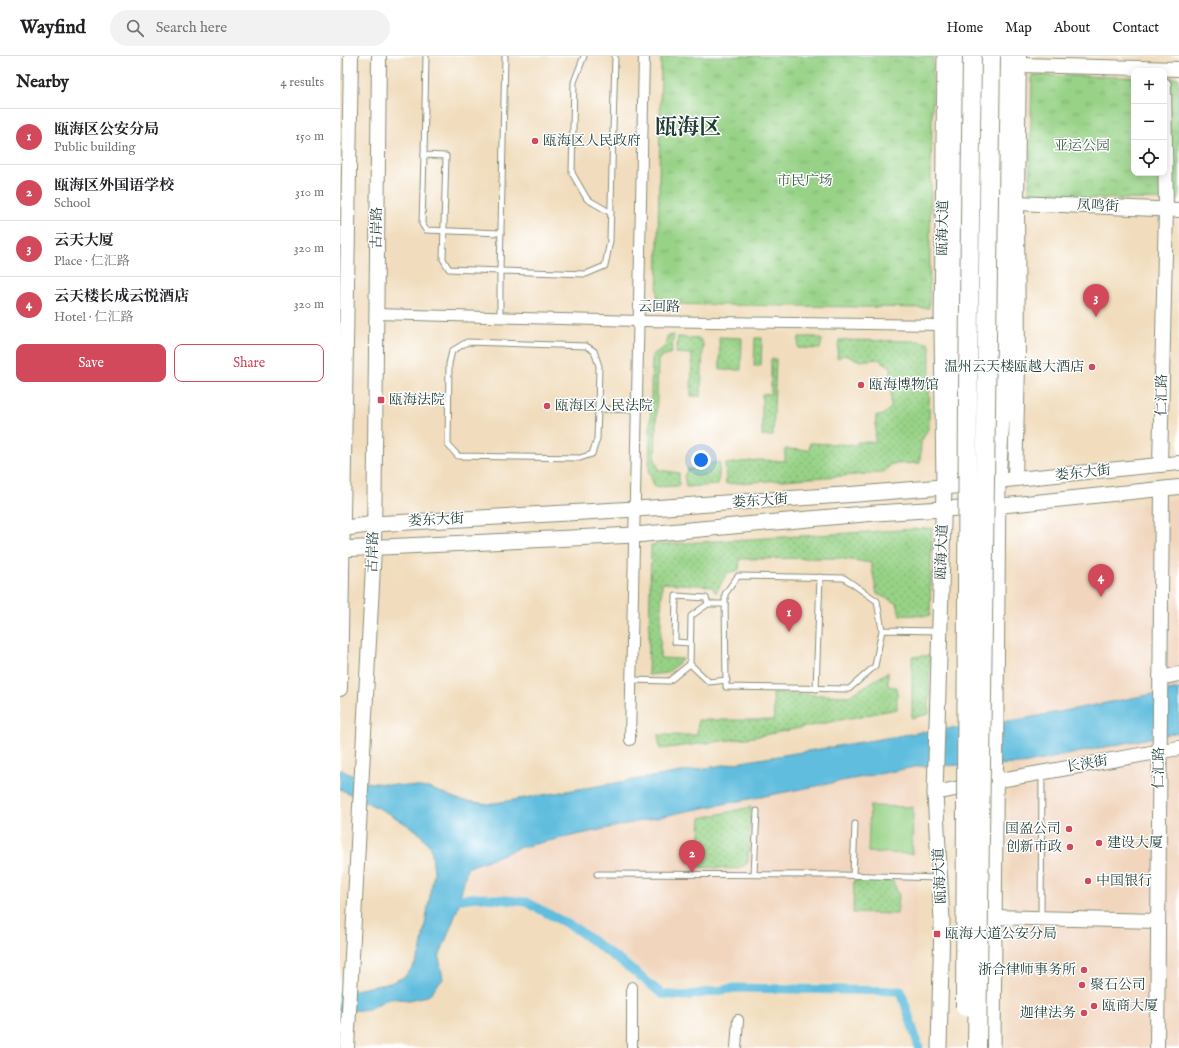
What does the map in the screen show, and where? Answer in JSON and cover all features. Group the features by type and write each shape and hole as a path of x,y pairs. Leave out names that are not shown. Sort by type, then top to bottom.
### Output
{"highway":[{"path":"944,487 954,451 954,206 956,56"},
{"name":"瓯海大道","path":"965,1048 968,397 972,56"},
{"path":"977,1048 991,56"},
{"path":"1002,418 1007,312 1014,59"}],"main road":[{"name":"瓯海大道","path":"939,1048 942,921 935,793 944,509 942,326 945,56"},
{"path":"993,1048 998,481 1002,418 996,372 1000,56"},
{"name":"娄东大街","path":"341,529 374,524 636,510 944,487 998,481"},
{"name":"娄东大街","path":"341,548 374,548 635,535 875,513 998,506"}],"street":[{"name":"古岸路","path":"340,689 343,313 351,56"},
{"name":"古岸路","path":"347,1048 374,548 379,56"},
{"path":"630,740 636,510 644,56"},
{"path":"1015,479 1018,365 1014,59 1164,65 1179,69"},
{"name":"仁汇路","path":"1160,465 1172,210 1165,104"},
{"name":"凤鸣街","path":"1017,202 1172,210"},
{"name":"云回路","path":"376,314 639,321 942,326"},
{"name":"娄东大街","path":"998,481 1179,464"},
{"name":"娄东大街","path":"998,506 1179,487"},
{"name":"仁汇路","path":"1156,1048 1162,488"},
{"path":"1160,678 1179,674"},
{"name":"长浃街","path":"935,793 1179,748"},
{"path":"994,917 1158,921"},
{"path":"632,987 632,1048"},
{"path":"736,1048 738,1020"}],"lane":[{"path":"426,56 422,224 426,230 501,233"},
{"path":"500,317 505,56"},
{"path":"584,56 574,82 572,173 587,199 611,213"},
{"path":"424,155 446,156 443,259 449,269 586,274 605,266 610,241 615,56"},
{"path":"466,342 586,346 594,351 600,366 598,409 597,439 592,454 580,458 458,456 448,446 449,364 452,351 466,342"},
{"path":"598,409 638,410"},
{"path":"738,576 820,577 844,578 877,602 882,630 875,666 849,689 726,687 725,594 738,576"},
{"path":"816,689 820,577"},
{"path":"690,643 675,642 676,596 706,598 708,604"},
{"path":"725,604 708,604 691,616 690,664 709,682 727,680"},
{"path":"882,630 940,631"},
{"path":"632,680 669,681 690,664"},
{"path":"1041,918 1042,773"},
{"path":"754,874 757,811"},
{"path":"853,875 855,824"},
{"path":"597,874 853,875 940,878"}],"shaded area":[{"path":"1179,498 1179,1048 1007,1048 1010,789 1018,539 1033,528"},
{"path":"920,766 915,983 658,980 567,920 532,900 463,887 467,868 521,847 687,811"}],"green space":[{"name":"市民广场","path":"661,56 933,56 929,308 657,304"},
{"name":"亚运公园","path":"1032,75 1131,77 1131,176 1167,176 1167,78 1179,78 1179,200 1029,197"},
{"path":"674,335 671,353 661,357 658,360 655,460 659,470 679,473 679,486 655,487 649,473 652,355 665,347 667,336"},
{"path":"678,337 700,339 703,344 701,396 691,396 692,354 676,353"},
{"path":"719,337 742,338 741,370 720,370"},
{"path":"799,337 816,337 822,340 820,349 798,348"},
{"path":"755,338 762,338 761,366 754,366"},
{"path":"839,340 920,341 930,344 929,427 921,442 920,463 891,464 883,473 726,484 725,464 759,460 785,461 785,449 809,450 810,443 856,445 857,442 875,442 876,415 881,416 891,408 891,367 878,359 860,361 845,355 837,358"},
{"path":"771,359 776,359 773,436 762,436 762,394 771,394"},
{"path":"720,462 718,485 686,487 684,476 688,469 704,470 705,464"},
{"path":"932,528 930,616 900,615 897,603 877,594 871,563 838,558 740,559 739,570 727,573 716,593 711,586 662,583 660,658 683,659 667,673 648,675 651,545"},
{"path":"930,655 929,714 912,718 912,657"},
{"path":"888,672 888,686 897,687 897,709 754,737 660,749 658,735 697,735 698,720 774,720 773,693 849,696"},
{"path":"870,806 913,807 912,854 868,852"},
{"path":"751,807 748,863 738,869 698,867 701,818"},
{"path":"854,880 893,881 899,896 897,914 853,913"}],"water":[{"path":"1179,689 1179,732 1022,764 920,766 687,811 521,847 467,868 457,911 439,957 443,979 428,996 409,1000 389,998 369,1009 340,1012 340,993 390,983 404,977 413,967 420,954 434,872 431,847 417,831 390,814 340,789 340,769 364,782 429,788 460,800 489,804 922,732 1022,719"}],"waterway":[{"path":"448,901 477,897 526,902 575,928 635,972 662,994 684,996 735,988 901,991 919,1048"}],"place":[{"name":"瓯海区人民政府","path":"535,141"},
{"name":"云天大厦","path":"1096,317"},
{"name":"温州云天楼瓯越大酒店","path":"1092,367"},
{"name":"瓯海博物馆","path":"861,385"},
{"name":"瓯海法院","path":"381,400"},
{"name":"瓯海区人民法院","path":"547,406"},
{"name":"云天楼长成云悦酒店","path":"1101,597"},
{"name":"瓯海区公安分局","path":"789,632"},
{"name":"国盈公司","path":"1069,829"},
{"name":"建设大厦","path":"1099,843"},
{"name":"创新市政","path":"1070,847"},
{"name":"瓯海区外国语学校","path":"692,873"},
{"name":"中国银行","path":"1088,881"},
{"name":"瓯海大道公安分局","path":"937,934"},
{"name":"浙合律师事务所","path":"1084,970"},
{"name":"聚石公司","path":"1082,985"},
{"name":"瓯商大厦","path":"1094,1006"},
{"name":"迦律法务","path":"1084,1013"}],"district":[{"name":"瓯海区","path":"688,128"}]}
